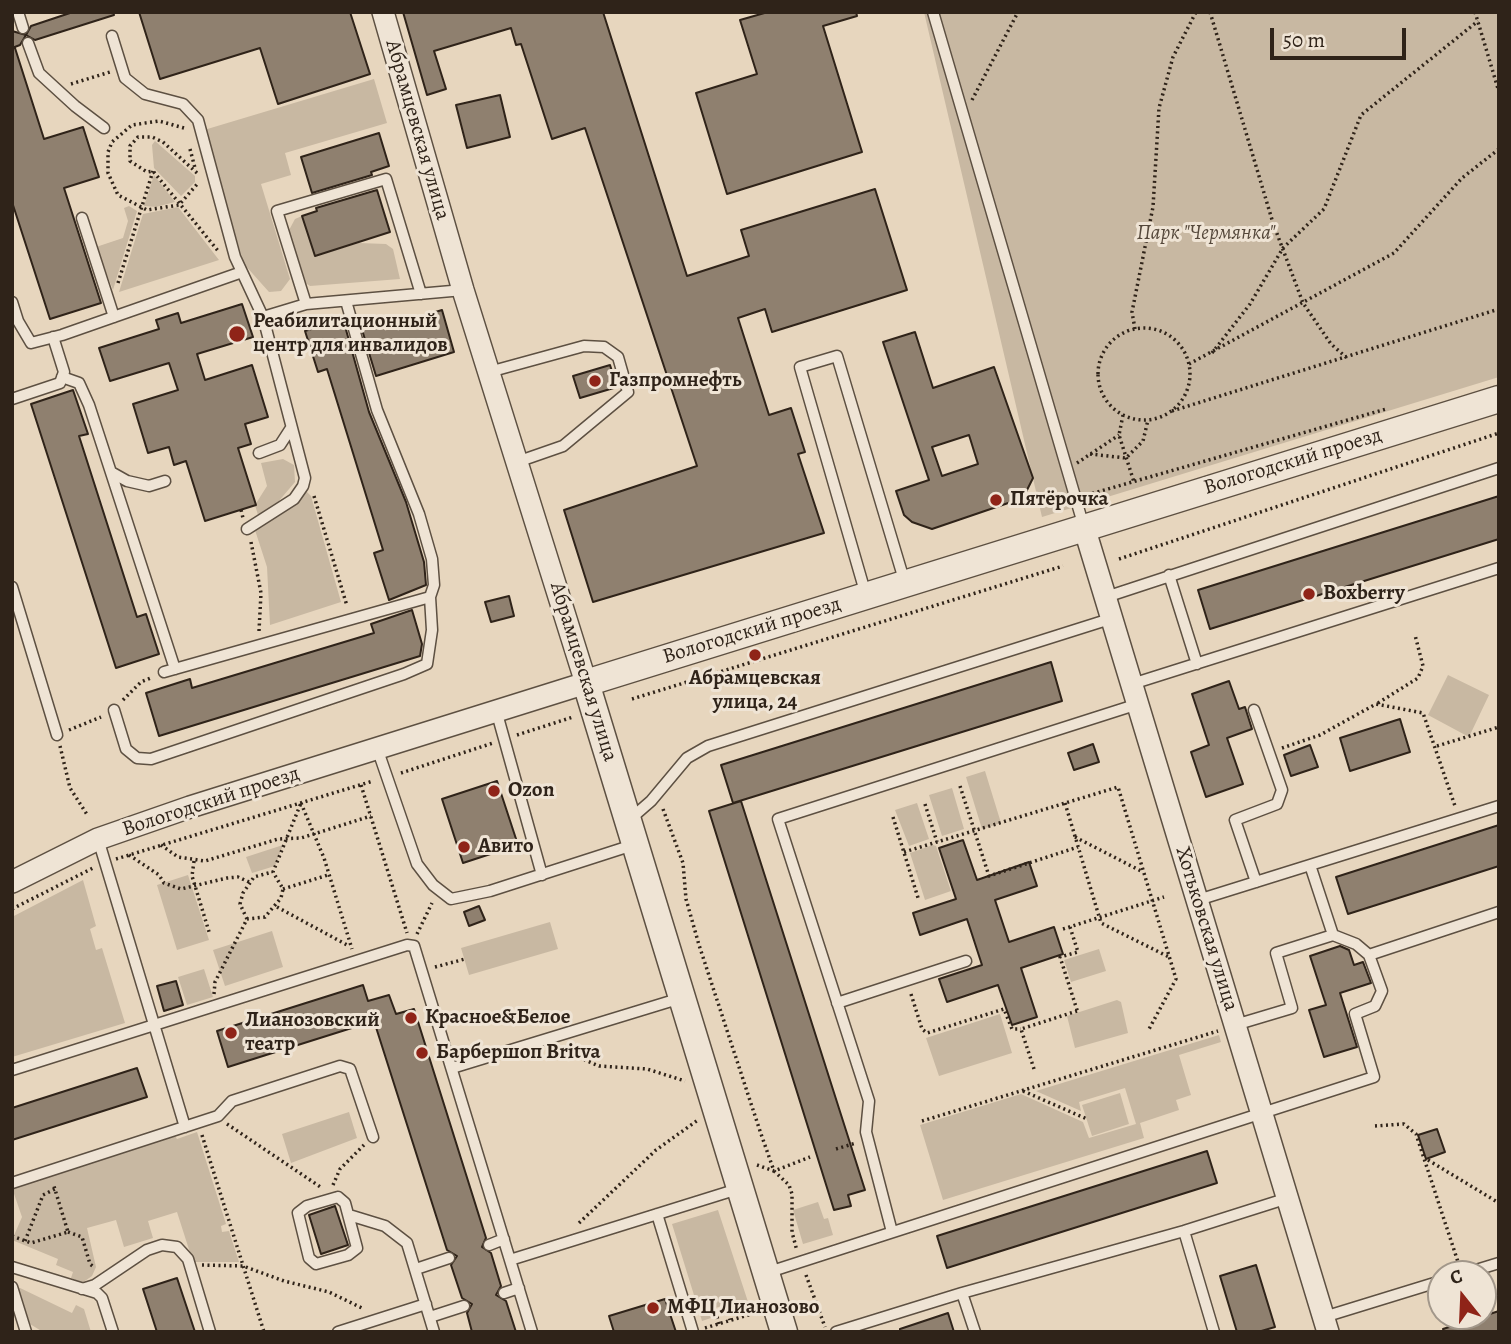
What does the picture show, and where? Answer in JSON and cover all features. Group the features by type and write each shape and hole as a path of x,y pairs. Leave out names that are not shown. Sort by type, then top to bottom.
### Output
{"street":[{"name":"Абрамцевская улица","path":"383,12 463,290 784,1332"},
{"name":"Вологодский проезд","path":"12,882 98,839 377,748 1499,399"},
{"name":"Хотьковская улица","path":"1084,527 1198,900 1230,1027 1262,1115 1326,1324"}],"lane":[{"path":"18,12 23,28"},
{"path":"933,12 1084,527"},
{"path":"112,36 125,78 145,94 183,104 198,120 234,257 263,317 304,482 294,499 247,529"},
{"path":"28,43 39,73 104,128"},
{"path":"306,304 277,211 386,179 421,294"},
{"path":"82,218 118,315"},
{"path":"12,302 18,321 31,343 242,272"},
{"path":"263,317 306,304 463,290"},
{"path":"114,710 126,749 137,758 151,759 427,664 432,630 432,559 423,526 377,410 346,301"},
{"path":"12,399 60,383 64,372 53,337"},
{"path":"489,372 553,352 595,345 618,356 628,392 563,446 517,462"},
{"path":"866,595 800,368 837,356 905,583"},
{"path":"62,377 79,383 111,472 169,671 430,597"},
{"path":"259,453 280,445 291,429"},
{"path":"280,445 298,451"},
{"path":"1105,597 1499,468"},
{"path":"111,472 127,481 149,486 165,481"},
{"path":"892,1232 868,1139 869,1101 778,819 1135,694 1197,663 1499,568"},
{"path":"1168,575 1197,663"},
{"path":"12,587 57,735"},
{"path":"377,748 417,864 439,889 452,898 461,897 542,875 632,833 651,801 687,758 708,746 1112,618"},
{"path":"496,710 542,875"},
{"path":"1222,824 1277,804 1281,797 1254,710"},
{"path":"1198,900 1499,806"},
{"path":"1235,820 1255,882"},
{"path":"98,839 185,1127"},
{"path":"1310,865 1333,935"},
{"path":"1369,955 1499,912"},
{"path":"766,1273 1374,1077 1355,1014 1375,1006 1380,1000 1382,991 1369,955 1356,944 1333,935 1276,953 1292,1008 1230,1027"},
{"path":"12,1070 411,945 416,950 423,971 532,1332"},
{"path":"837,1003 966,961"},
{"path":"452,1068 681,998"},
{"path":"12,1183 218,1116 232,1101 344,1066 351,1072 373,1137"},
{"path":"510,1260 741,1188"},
{"path":"335,1197 344,1200 357,1238 356,1250 319,1264 312,1262 298,1213 307,1206 335,1197"},
{"path":"836,1332 1288,1198"},
{"path":"657,1214 693,1332"},
{"path":"349,1215 385,1226 401,1236 416,1269 435,1332"},
{"path":"1184,1231 1214,1332"},
{"path":"489,1245 504,1239"},
{"path":"82,1289 95,1285 147,1250 162,1245 181,1249 189,1265 210,1332"},
{"path":"416,1269 449,1258"},
{"path":"12,1267 102,1298"},
{"path":"108,1274 101,1287 113,1332"},
{"path":"1326,1324 1427,1286"},
{"path":"12,1287 26,1332"},
{"path":"504,1293 519,1288"},
{"path":"962,1293 975,1332"},
{"path":"338,1332 426,1304"},
{"path":"430,1317 464,1306"},
{"path":"874,1320 878,1332"}],"path":[{"path":"964,114 1018,12"},
{"path":"1135,329 1132,312 1153,207 1158,108 1174,57 1196,12"},
{"path":"1210,12 1283,248 1303,303 1331,344 1347,358"},
{"path":"1475,12 1499,92"},
{"path":"1212,352 1250,304 1283,248 1324,209 1361,115 1478,21"},
{"path":"56,89 122,68"},
{"path":"187,136 180,125 148,121 132,125 112,142 107,164 109,179 118,195 141,208 158,210 181,203 201,181"},
{"path":"153,171 147,172 130,161 129,148 138,137 152,137 163,142 199,175"},
{"path":"190,147 194,166 205,192"},
{"path":"1189,364 1394,253 1462,178 1499,149"},
{"path":"118,315 116,290 153,171"},
{"path":"153,171 224,257 220,245"},
{"path":"1172,411 1186,395 1191,374 1189,364 1173,338 1155,329 1135,329 1124,333 1107,347 1098,368 1101,390 1114,409 1123,415 1148,420 1499,309"},
{"path":"1075,499 1395,407"},
{"path":"1123,415 1119,435 1134,482"},
{"path":"1126,458 1143,441 1148,420"},
{"path":"1119,559 1499,433"},
{"path":"1067,471 1119,435"},
{"path":"1090,454 1126,458"},
{"path":"304,482 314,493 352,621"},
{"path":"241,510 261,593 262,620 255,646"},
{"path":"632,699 1063,566"},
{"path":"1269,752 1320,735 1419,678 1423,666 1415,635"},
{"path":"1376,704 1423,713 1437,746 1459,818"},
{"path":"12,909 105,862 575,717"},
{"path":"1437,746 1499,727"},
{"path":"57,735 70,788 88,816"},
{"path":"361,785 406,923 404,946"},
{"path":"960,786 989,876 1078,848"},
{"path":"904,852 1118,787 1176,979 1148,1031"},
{"path":"651,801 666,813 683,863 685,898 774,1171"},
{"path":"301,803 315,834 355,961"},
{"path":"273,872 301,803"},
{"path":"1065,803 1101,923 1171,958"},
{"path":"925,804 937,842"},
{"path":"160,845 178,857 194,861 315,834 371,816"},
{"path":"893,817 919,901"},
{"path":"1075,837 1143,872"},
{"path":"129,855 159,875 164,883 181,889 226,878 238,877 249,882"},
{"path":"194,861 192,876 211,934"},
{"path":"216,1006 215,982 247,919 240,902 249,882 258,874 273,872"},
{"path":"273,872 284,889"},
{"path":"284,889 329,875"},
{"path":"247,919 262,919 277,907 284,889"},
{"path":"416,950 418,932 439,889"},
{"path":"1063,929 1164,897"},
{"path":"277,907 339,937 351,947"},
{"path":"906,980 922,1028 927,1033 1004,1009 1012,1029 1021,1029 1077,1012 1060,957 1078,952 1070,927"},
{"path":"423,971 464,958"},
{"path":"922,1121 1230,1027"},
{"path":"1021,1029 1034,1069"},
{"path":"574,1031 579,1052 585,1060 599,1066 647,1069 675,1075 687,1083"},
{"path":"1021,1091 1087,1119"},
{"path":"218,1116 335,1197"},
{"path":"559,1245 598,1203 656,1150 698,1120"},
{"path":"198,1123 264,1332"},
{"path":"1375,1126 1395,1123 1413,1129 1426,1159 1458,1260"},
{"path":"836,1149 868,1139"},
{"path":"332,1183 355,1154"},
{"path":"774,1171 810,1157"},
{"path":"1426,1159 1499,1203"},
{"path":"757,1164 774,1171 789,1185 792,1194 792,1232 827,1332"},
{"path":"50,1171 68,1232"},
{"path":"25,1241 43,1195 55,1189"},
{"path":"12,1236 33,1243 68,1232 82,1237 92,1267 108,1274"},
{"path":"189,1265 243,1266 284,1281 329,1292 359,1305 376,1319"},
{"path":"719,1324 716,1312 727,1309 730,1320"},
{"path":"693,1332 751,1314"}],"green space":[{"name":"Парк \"Чермянка\"","path":"924,12 1499,12 1499,377 1042,517"},
{"path":"374,79 387,123 285,153 291,175 261,184 290,279 281,291 269,292 244,264 204,130"},
{"path":"155,141 195,176 195,182 181,196 154,168 152,145"},
{"path":"154,175 175,202 156,207 144,206"},
{"path":"129,206 137,211 113,290 96,247 123,238 128,221 124,208"},
{"path":"178,207 219,260 119,292 143,214"},
{"path":"302,216 315,256 359,243 386,244 393,249 400,279 310,286 304,282 288,232 295,219"},
{"path":"283,459 294,465 295,482 278,502 258,515 255,505 267,486 261,463"},
{"path":"306,491 311,496 341,602 270,625 267,567 255,530 296,504"},
{"path":"1448,675 1489,695 1469,737 1428,715"},
{"path":"985,771 1001,823 982,829 966,777"},
{"path":"952,788 964,829 942,836 929,795"},
{"path":"917,803 929,839 909,846 895,810"},
{"path":"283,845 275,866 252,873 246,857"},
{"path":"936,846 951,891 925,900 910,853"},
{"path":"188,875 209,940 177,950 157,885"},
{"path":"83,880 96,926 90,929 96,950 102,948 125,1023 12,1057 12,917"},
{"path":"550,922 558,949 469,975 461,948"},
{"path":"272,931 283,967 225,986 213,950"},
{"path":"1099,949 1106,971 1071,982 1064,960"},
{"path":"204,969 213,997 187,1005 178,977"},
{"path":"1117,1000 1121,1002 1128,1033 1075,1048 1067,1016"},
{"path":"1000,1014 1012,1053 939,1076 926,1038"},
{"path":"1219,1035 1221,1042 1179,1055 1191,1095 1176,1100 1179,1110 1140,1123 1144,1138 943,1200 920,1125 1021,1094 1083,1122 1089,1138 1136,1124 1125,1088 1079,1102 1081,1111 1036,1091"},
{"path":"1120,1093 1129,1124 1092,1136 1082,1105"},
{"path":"349,1112 357,1138 291,1163 282,1134"},
{"path":"197,1132 226,1224 221,1226 222,1232 229,1231 239,1262 193,1262 177,1212 148,1221 153,1238 124,1247 116,1220 87,1228 96,1267 92,1276 82,1283 71,1278 73,1272 56,1265 58,1259 12,1240 22,1217 12,1188 175,1136 177,1139"},
{"path":"818,1202 824,1219 828,1218 833,1235 803,1244 793,1210"},
{"path":"718,1210 750,1308 731,1314 728,1304 712,1309 714,1317 702,1321 672,1224"},
{"path":"18,1287 72,1313 76,1305 84,1309 91,1332 43,1332 30,1324"}],"building":[{"path":"73,12 113,12 114,15 35,40 26,35 31,26"},
{"path":"139,12 350,12 370,74 278,104 260,48 160,79"},
{"path":"403,12 603,12 687,276 749,256 741,230 875,189 907,290 772,332 765,309 738,318 769,415 791,408 805,452 798,454 824,533 593,602 564,510 697,466 585,128 552,139 521,44 516,45 511,28 434,51 446,89 427,95"},
{"path":"768,12 856,12 857,16 823,26 862,152 727,194 696,93 757,74 740,20"},
{"path":"12,31 26,35 20,45 12,48"},
{"path":"12,48 15,48 44,139 83,127 99,177 64,188 101,303 50,319 12,202"},
{"path":"500,95 510,137 467,148 456,105"},
{"path":"379,133 389,166 371,172 372,175 312,193 301,157"},
{"path":"377,190 390,232 315,256 302,216 317,211 316,208"},
{"path":"242,304 253,337 197,354 205,380 252,365 268,417 245,424 251,444 238,448 256,505 205,521 186,461 174,465 169,447 148,453 133,404 178,390 169,363 110,381 99,348 159,329 156,320 178,313 181,323"},
{"path":"442,310 454,352 376,376 360,323 383,316 386,327"},
{"path":"343,319 369,412 406,502 424,562 426,585 389,600 374,553 383,550 327,369 318,372 305,331"},
{"path":"915,332 933,388 994,367 1033,478 1026,492 1017,500 932,529 912,522 904,515 896,491 929,480 883,342","holes":["969,435 978,464 942,476 932,447"]},
{"name":"Газпромнефть","path":"610,365 617,387 580,398 573,376"},
{"path":"73,390 88,434 79,436 137,617 146,614 159,654 116,668 31,404"},
{"path":"1499,496 1499,539 1210,629 1198,590"},
{"path":"509,596 514,616 491,622 485,602"},
{"path":"412,610 422,644 420,656 159,736 146,693 190,679 192,688 374,633 371,624"},
{"path":"1051,662 1062,701 733,803 721,765"},
{"path":"1229,681 1239,709 1245,707 1252,729 1227,738 1243,784 1206,797 1191,752 1209,745 1192,694"},
{"path":"1400,719 1410,752 1350,771 1340,738"},
{"path":"1093,744 1099,762 1074,770 1068,753"},
{"path":"1310,745 1318,767 1291,776 1284,755"},
{"path":"497,781 518,845 463,863 442,799"},
{"path":"741,801 865,1190 848,1195 851,1206 834,1210 709,811"},
{"path":"1499,825 1499,866 1348,914 1336,877"},
{"path":"963,840 977,880 1029,862 1037,886 995,900 1009,942 1054,927 1063,954 1021,968 1037,1017 1012,1025 998,985 947,1002 939,979 982,965 967,919 920,935 913,913 956,899 939,848"},
{"path":"479,906 485,920 469,926 464,912"},
{"path":"1340,946 1349,950 1354,965 1363,962 1371,983 1340,993 1357,1047 1324,1057 1309,1010 1326,1005 1310,956"},
{"path":"176,981 183,1005 164,1011 157,986"},
{"path":"363,985 368,1001 389,995 396,1014 414,1009 486,1238 482,1247 491,1253 501,1286 496,1295 506,1301 516,1332 472,1332 467,1313 472,1304 462,1298 451,1265 457,1256 447,1250 374,1021 228,1067 217,1031"},
{"path":"137,1068 147,1097 12,1140 12,1108"},
{"path":"1437,1129 1445,1152 1426,1159 1418,1135"},
{"path":"1207,1151 1217,1183 947,1268 937,1236"},
{"path":"335,1206 348,1245 321,1254 309,1215"},
{"path":"1256,1265 1275,1327 1258,1332 1237,1332 1220,1276"},
{"path":"177,1278 195,1332 157,1332 143,1289"},
{"name":"МФЦ Лианозово","path":"665,1299 676,1332 614,1332 609,1316"},
{"path":"1499,1311 1499,1332 1444,1332 1443,1330 1497,1330"},
{"path":"948,1313 954,1332 900,1332 900,1329"}],"place":[{"name":"Реабилитационный центр для инвалидов","path":"237,334"},
{"name":"Газпромнефть","path":"595,381"},
{"name":"Пятёрочка","path":"996,500"},
{"name":"Boxberry","path":"1309,594"},
{"name":"Абрамцевская улица, 24","path":"755,655"},
{"name":"Ozon","path":"494,791"},
{"name":"Авито","path":"464,847"},
{"name":"Красное&Белое","path":"411,1018"},
{"name":"Лианозовский театр","path":"231,1033"},
{"name":"Барбершоп Britva","path":"422,1053"},
{"name":"МФЦ Лианозово","path":"653,1308"}]}
